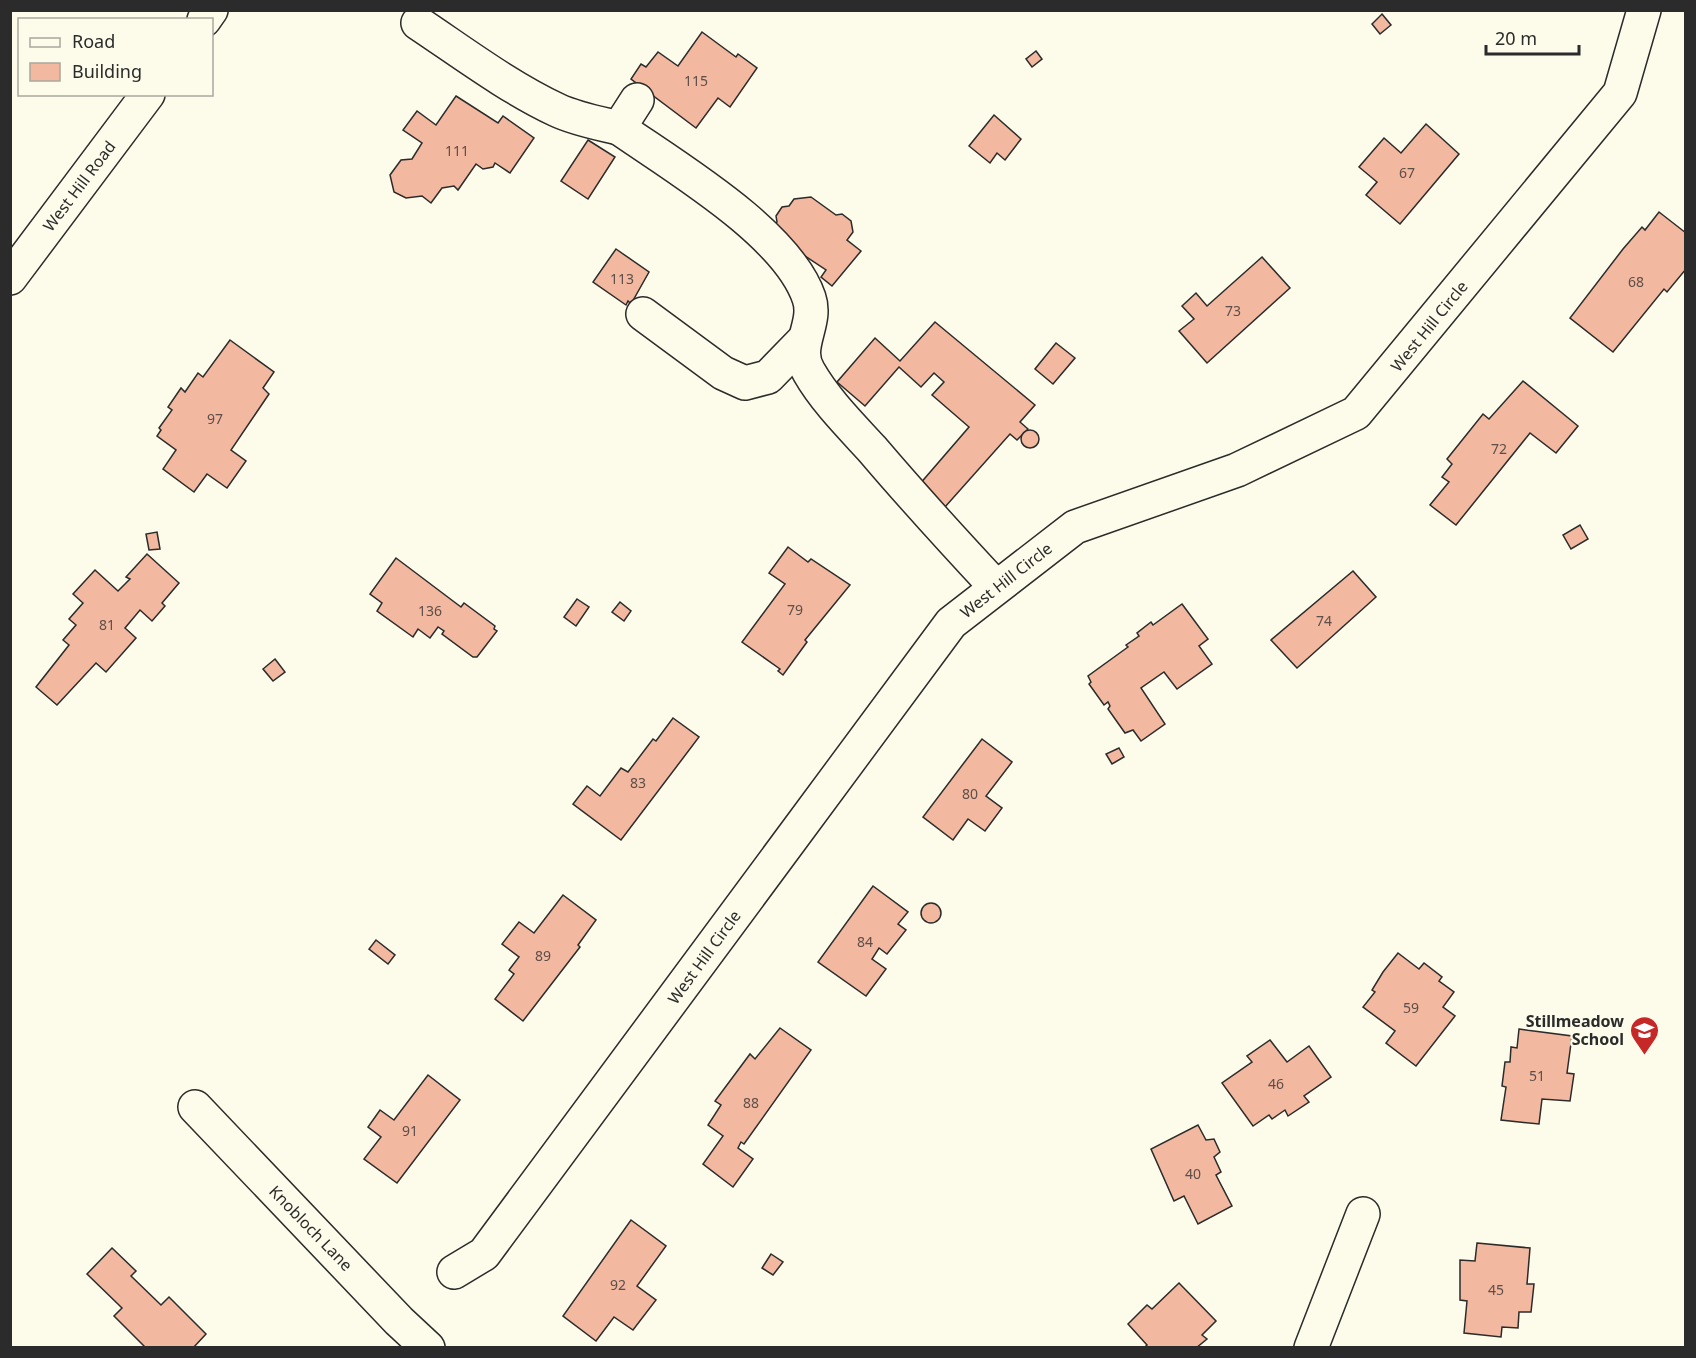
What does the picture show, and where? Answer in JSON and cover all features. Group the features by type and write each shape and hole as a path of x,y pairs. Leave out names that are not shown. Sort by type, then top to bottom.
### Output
{"street":[{"name":"West Hill Circle","path":"454,1272 484,1254 951,623 1075,527 1237,470 1356,413 1620,93 1644,10"},
{"path":"418,23 497,75 556,110 619,128 750,221 784,255 809,298 812,322 802,342 768,377 745,383 723,374 643,314"},
{"name":"West Hill Road","path":"10,278 146,96"},
{"path":"619,128 638,100"},
{"path":"802,342 807,370 857,433 996,587"},
{"name":"Knobloch Lane","path":"195,1107 389,1310 428,1347"},
{"path":"1311,1347 1363,1214"}],"building":[{"path":"1382,14 1391,25 1380,34 1372,24"},
{"path":"702,32 736,57 738,54 757,68 730,107 718,98 696,128 631,79 641,64 646,67 658,52 678,66"},
{"path":"1036,51 1042,59 1032,67 1026,59"},
{"path":"456,96 498,123 503,116 534,138 510,173 495,163 493,167 483,169 476,164 458,190 454,186 442,188 431,203 422,196 406,198 394,192 390,175 401,160 412,159 422,143 403,130 417,111 436,125"},
{"path":"994,115 1021,139 1005,160 997,153 990,163 969,146"},
{"path":"1426,124 1459,154 1400,224 1366,195 1377,182 1359,167 1384,138 1401,153"},
{"path":"588,140 615,157 588,199 561,181"},
{"path":"811,197 836,215 842,214 851,221 853,232 847,240 861,251 832,286 821,277 826,270 769,232 777,222 776,216 782,207 789,206 794,199"},
{"path":"1659,212 1686,233 1686,269 1667,292 1664,289 1613,352 1570,318 1623,249 1642,227 1645,230"},
{"path":"616,249 649,272 631,304 628,301 626,305 593,282"},
{"path":"1262,257 1290,288 1207,363 1179,331 1194,319 1182,306 1196,293 1207,306"},
{"path":"935,322 1035,405 1020,422 1028,429 1017,440 1010,434 945,507 919,485 969,427 932,395 944,382 934,373 921,387 899,367 865,406 837,382 875,338 900,361"},
{"path":"230,340 274,372 263,388 269,394 231,450 246,461 227,488 207,474 194,492 163,469 176,450 157,436 161,430 159,428 172,410 168,407 181,388 185,392 198,373 203,377"},
{"path":"1056,343 1075,358 1053,384 1035,369"},
{"path":"1523,381 1578,426 1556,453 1530,433 1456,525 1430,505 1449,482 1442,477 1452,464 1447,459 1483,414 1489,419"},
{"path":"1030,430 1036,433 1039,439 1036,445 1030,448 1024,445 1021,439 1024,433"},
{"path":"1580,525 1588,539 1571,549 1563,535"},
{"path":"157,532 160,549 149,550 146,534"},
{"path":"788,547 808,562 811,559 850,585 805,640 807,642 783,675 778,671 780,669 742,642 785,584 769,573"},
{"path":"147,554 179,583 162,603 165,606 152,621 140,610 125,628 136,638 106,672 96,663 57,705 36,687 69,645 63,640 76,625 69,619 83,603 73,594 95,570 118,591 130,579 126,577"},
{"path":"396,558 461,607 464,603 495,626 494,629 497,631 477,657 473,657 442,634 444,631 438,627 430,638 418,629 413,637 377,611 382,603 370,594"},
{"path":"1353,571 1376,597 1297,668 1271,640"},
{"path":"577,599 589,607 576,626 564,617"},
{"path":"620,602 631,611 624,621 612,612"},
{"path":"1182,604 1208,639 1199,646 1212,664 1177,689 1164,672 1141,688 1165,724 1141,741 1133,730 1125,733 1108,709 1110,706 1108,702 1104,705 1089,684 1091,682 1088,676 1128,647 1126,645 1139,636 1137,633 1151,622 1153,625"},
{"path":"275,659 285,672 273,681 263,669"},
{"path":"673,718 699,737 621,840 573,804 587,786 600,796 621,768 628,772 653,739 656,741"},
{"path":"982,739 1012,762 986,796 1002,808 985,831 968,819 953,840 923,817"},
{"path":"1119,748 1124,757 1112,764 1106,754"},
{"path":"873,886 908,912 898,924 906,930 887,954 879,948 872,959 886,969 866,996 818,962"},
{"path":"563,895 596,920 578,945 580,947 523,1021 495,999 514,974 509,970 519,957 502,944 519,922 534,933"},
{"path":"931,903 938,906 941,913 938,920 931,923 924,920 921,913 924,906"},
{"path":"376,940 395,955 388,964 369,949"},
{"path":"1398,953 1419,969 1424,963 1442,977 1439,981 1454,992 1443,1007 1455,1016 1416,1066 1386,1043 1395,1031 1363,1007 1375,992 1372,990 1383,972"},
{"path":"780,1028 811,1050 744,1144 741,1142 738,1148 753,1159 733,1187 703,1164 723,1136 708,1125 721,1105 715,1101 750,1054 755,1059"},
{"path":"1519,1029 1572,1036 1567,1073 1574,1074 1570,1101 1542,1099 1539,1124 1501,1120 1506,1087 1502,1086 1505,1062 1510,1062 1511,1047 1517,1048"},
{"path":"1270,1040 1287,1062 1309,1046 1331,1077 1304,1096 1309,1102 1288,1116 1285,1110 1272,1119 1269,1115 1253,1126 1222,1083 1252,1062 1247,1056"},
{"path":"428,1075 460,1100 397,1183 364,1159 381,1137 368,1127 380,1110 394,1120"},
{"path":"1198,1125 1206,1140 1214,1139 1220,1152 1214,1157 1221,1172 1216,1175 1232,1206 1198,1224 1184,1196 1174,1201 1151,1149"},
{"path":"631,1220 666,1246 637,1286 656,1300 633,1330 614,1317 596,1341 563,1316"},
{"path":"1477,1243 1530,1248 1527,1284 1534,1284 1531,1312 1519,1312 1518,1328 1502,1327 1501,1337 1464,1333 1467,1301 1460,1300 1460,1260 1475,1261"},
{"path":"112,1248 136,1271 131,1276 161,1305 169,1297 206,1334 193,1348 146,1348 114,1316 122,1308 87,1274"},
{"path":"771,1254 783,1262 773,1275 762,1268"},
{"path":"1179,1283 1216,1321 1202,1335 1207,1339 1196,1348 1144,1348 1147,1345 1128,1324 1147,1305 1152,1309"}],"place":[{"name":"Stillmeadow School","path":"1645,1056"}]}
